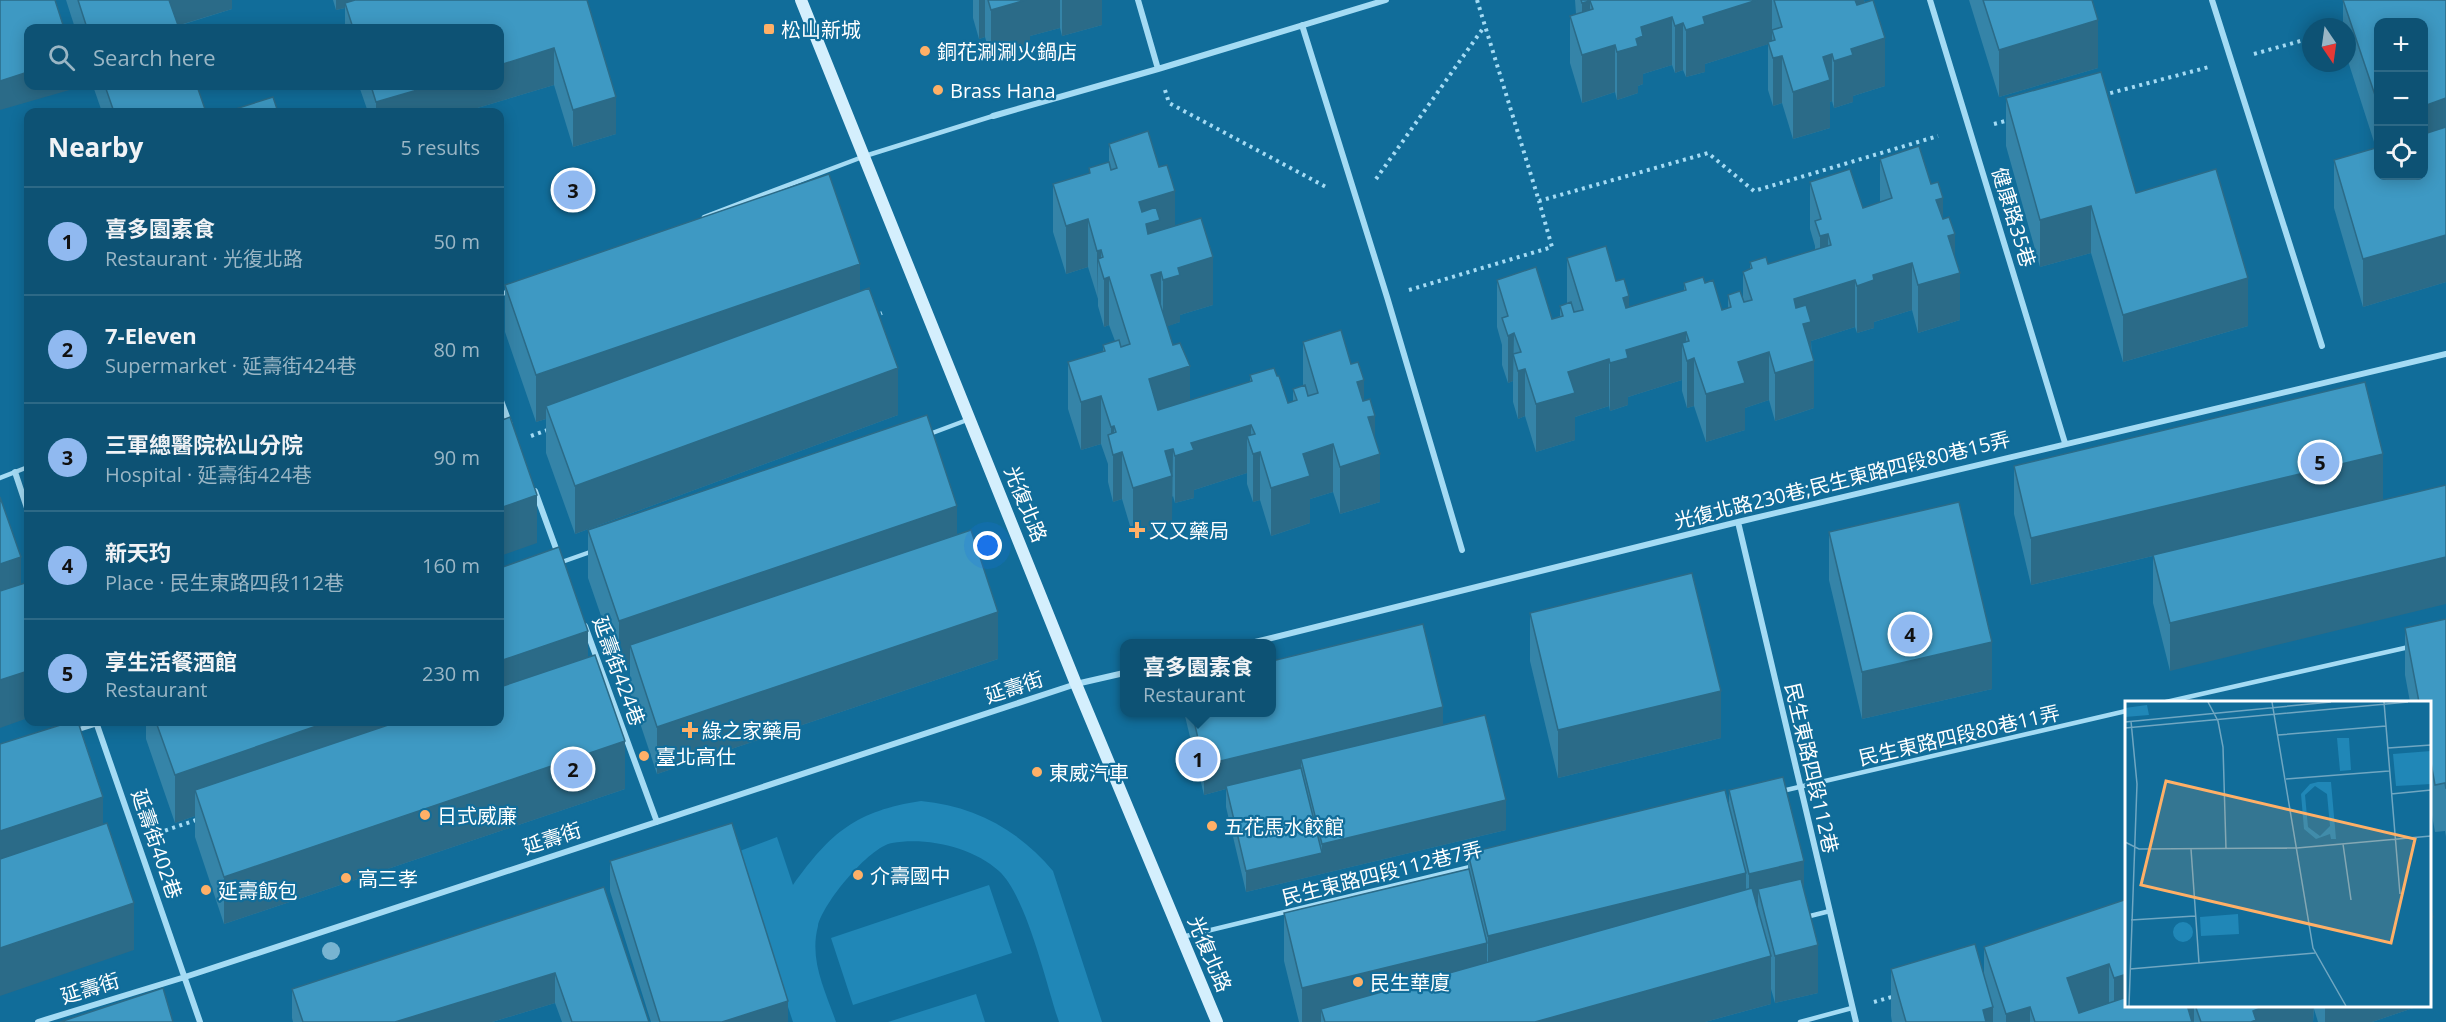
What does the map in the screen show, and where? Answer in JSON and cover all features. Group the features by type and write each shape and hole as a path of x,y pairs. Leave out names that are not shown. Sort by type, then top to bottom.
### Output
{"street":[{"name":"光復北路","path":"801,0 1076,684 1217,1022"},
{"path":"1138,0 1158,69"},
{"path":"993,116 1386,0"},
{"name":"健康路35巷","path":"1930,0 2065,444"},
{"path":"2212,0 2322,346"},
{"path":"1302,25 1387,297 1462,550"},
{"name":"光復北路230巷;民生東路四段80巷15弄","path":"1267,639 1738,522 2446,354"},
{"path":"504,409 516,441"},
{"path":"15,472 24,500"},
{"path":"532,485 565,573"},
{"name":"民生東路四段112巷","path":"1738,522 1856,1022"},
{"name":"延壽街424巷","path":"581,617 657,822"},
{"path":"1076,684 1120,674"},
{"name":"延壽街","path":"38,1022 185,977 1076,684"},
{"name":"延壽街402巷","path":"100,726 200,1022"}],"lane":[{"path":"699,219 865,156 993,116"},
{"path":"504,293 522,286"},
{"path":"917,438 970,419"},
{"path":"0,478 24,469"},
{"path":"550,565 594,550"},
{"path":"2170,701 2411,646"},
{"name":"民生東路四段80巷11弄","path":"1799,787 2125,711"},
{"path":"75,731 88,726"},
{"path":"1776,792 1799,787"},
{"name":"民生東路四段112巷7弄","path":"1182,937 1484,863"},
{"path":"1796,920 1830,911"},
{"path":"1800,1022 1852,1008"}],"path":[{"path":"1387,297 1551,247 1477,0"},
{"path":"2096,97 2302,41"},
{"path":"1994,124 2017,118"},
{"path":"1539,201 1708,153 1754,190 1938,136"},
{"path":"871,317 882,313"},
{"path":"516,441 561,425"},
{"path":"139,840 207,817"},
{"path":"1874,1002 1897,995"}],"shaded area":[{"path":"921,801 959,808 994,822 1025,843 1053,871 1102,1022 1059,1022 1027,920 1009,883 999,871 963,850 934,843 906,841 892,843 871,854 848,877 828,904 818,926 815,951 817,963 836,1022 793,1022 737,852 777,837 793,885 820,851 847,827 879,811"},
{"path":"989,885 1012,953 853,1005 831,938"},
{"path":"976,994 985,1022 888,1022"}],"building":[{"path":"0,0 55,0 63,24 24,24 24,73 0,81"},
{"path":"78,0 169,0 178,24 86,24"},
{"path":"355,0 587,0 616,97 573,110 554,48 504,64 504,24 352,24 345,3"},
{"path":"988,0 1026,0 991,10"},
{"path":"1581,0 1757,0 1703,17 1705,24 1686,30 1683,23 1675,26 1672,17 1641,27 1643,36 1636,39 1638,46 1617,52 1615,45 1582,55 1570,16 1593,9 1590,1 1582,3"},
{"path":"1774,0 1855,0 1857,5 1873,0 1885,38 1851,49 1853,55 1834,61 1832,54 1823,57 1830,80 1793,92 1782,56 1773,58 1768,42 1775,40 1772,30 1782,27"},
{"path":"1983,0 2092,0 2098,20 1999,50"},
{"path":"2343,0 2446,0 2446,98 2428,105 2428,18 2374,18 2374,92 2356,39 2356,18 2349,18"},
{"path":"2101,72 2136,193 2216,169 2248,278 2123,315 2091,206 2040,220 2006,98"},
{"path":"106,90 198,90 205,108 113,108"},
{"path":"372,90 417,90 376,102"},
{"path":"273,97 277,108 239,108"},
{"path":"2446,127 2446,235 2363,259 2334,160 2374,148 2374,180 2428,180 2428,133"},
{"path":"1148,131 1159,167 1167,165 1175,191 1139,202 1142,212 1156,207 1160,220 1146,224 1148,234 1201,218 1213,257 1178,268 1180,275 1163,280 1161,272 1151,275 1173,345 1180,343 1190,366 1149,379 1158,410 1252,381 1250,375 1274,368 1288,403 1297,400 1293,389 1305,385 1308,396 1318,393 1303,342 1341,330 1351,364 1358,362 1364,380 1357,382 1363,401 1370,399 1375,416 1368,417 1380,454 1340,467 1333,444 1303,454 1310,476 1271,488 1260,452 1253,454 1247,436 1255,434 1251,425 1191,443 1194,450 1175,456 1173,449 1165,451 1172,476 1133,488 1122,452 1113,455 1108,435 1116,432 1114,426 1111,427 1101,396 1081,402 1068,362 1105,351 1103,345 1119,340 1121,347 1130,344 1109,277 1104,279 1098,259 1103,257 1101,250 1097,251 1088,219 1066,226 1053,184 1090,173 1089,168 1109,162 1111,170 1117,168 1109,144"},
{"path":"1919,146 1931,184 1938,182 1943,198 1936,200 1943,219 1949,217 1955,234 1948,236 1960,273 1918,285 1912,263 1873,275 1874,280 1857,286 1855,280 1794,299 1796,308 1806,305 1811,322 1803,324 1814,361 1775,373 1769,352 1738,362 1745,383 1706,394 1694,358 1687,361 1682,343 1689,341 1686,332 1626,350 1628,358 1610,363 1609,359 1568,372 1575,393 1536,404 1525,369 1518,371 1513,354 1521,352 1514,333 1508,336 1502,318 1508,316 1497,280 1536,267 1552,319 1563,316 1560,306 1571,302 1574,312 1583,310 1567,258 1606,246 1616,281 1624,279 1629,296 1623,298 1626,308 1686,290 1684,283 1703,277 1705,283 1713,280 1722,310 1731,307 1728,295 1740,291 1744,302 1752,300 1743,272 1752,268 1750,262 1766,257 1768,264 1831,245 1828,234 1820,236 1815,221 1821,219 1810,182 1850,169 1863,208 1892,198 1880,159"},
{"path":"829,174 860,264 536,375 505,285"},
{"path":"869,288 898,368 575,486 546,406"},
{"path":"2365,382 2383,454 2031,538 2014,466"},
{"path":"927,415 957,506 619,621 588,530"},
{"path":"510,417 537,495 504,507 504,419"},
{"path":"2446,485 2446,557 2170,623 2153,555"},
{"path":"0,497 21,557 0,564"},
{"path":"1959,502 1992,642 1862,672 1829,532"},
{"path":"971,530 998,612 657,727 630,645"},
{"path":"559,547 588,631 504,660 504,567"},
{"path":"1692,573 1721,691 1558,730 1530,613"},
{"path":"24,583 24,672 0,680 0,591"},
{"path":"2446,619 2446,789 2445,783 2435,785 2431,763 2431,701 2419,701 2405,628"},
{"path":"1423,624 1443,707 1204,765 1193,717 1276,717 1276,660"},
{"path":"595,655 625,741 224,877 195,790 385,726 504,726 504,686"},
{"path":"1485,715 1506,800 1322,844 1301,759"},
{"path":"57,726 79,726 103,797 0,831 0,744"},
{"path":"157,726 316,726 175,775"},
{"path":"1301,768 1322,853 1246,871 1226,786"},
{"path":"1783,777 1804,861 1749,874 1729,790"},
{"path":"1725,790 1746,873 1488,936 1468,853"},
{"path":"107,823 134,903 0,948 0,859"},
{"path":"732,823 788,1001 722,1022 660,1022 610,861"},
{"path":"1469,869 1487,943 1302,988 1284,913"},
{"path":"1801,879 1818,945 1775,956 1758,889"},
{"path":"604,887 649,1022 572,1022 555,973 395,1022 303,1022 292,989"},
{"path":"1752,888 1771,956 1535,1022 1325,1022 1321,1009"},
{"path":"2125,900 2125,975 2114,978 2109,964 2067,978 2079,1013 2125,998 2125,1007 2188,1007 2192,1022 2035,1022 2030,1007 2006,1014 1984,947"},
{"path":"1975,944 1993,1007 1983,1010 1986,1022 1906,1022 1891,969"},
{"path":"163,988 173,1022 60,1022"},
{"path":"2196,1007 2263,1007 2253,1011 2256,1020 2251,1022 2201,1022"}],"place":[{"name":"松山新城","path":"769,29"},
{"name":"銅花涮涮火鍋店","path":"925,51"},
{"name":"Brass Hana","path":"938,90"},
{"name":"三軍總醫院松山分院","path":"573,190"},
{"name":"享生活餐酒館","path":"2320,462"},
{"name":"又又藥局","path":"1137,530"},
{"name":"新天玓","path":"1910,634"},
{"name":"綠之家藥局","path":"690,730"},
{"name":"臺北高仕","path":"644,756"},
{"name":"喜多園素食","path":"1198,759"},
{"name":"7-Eleven","path":"573,769"},
{"name":"東威汽車","path":"1037,772"},
{"name":"日式威廉","path":"425,815"},
{"name":"五花馬水餃館","path":"1212,826"},
{"name":"介壽國中","path":"858,875"},
{"name":"高三孝","path":"346,878"},
{"name":"延壽飯包","path":"206,890"},
{"name":"民生華廈","path":"1358,982"}]}
